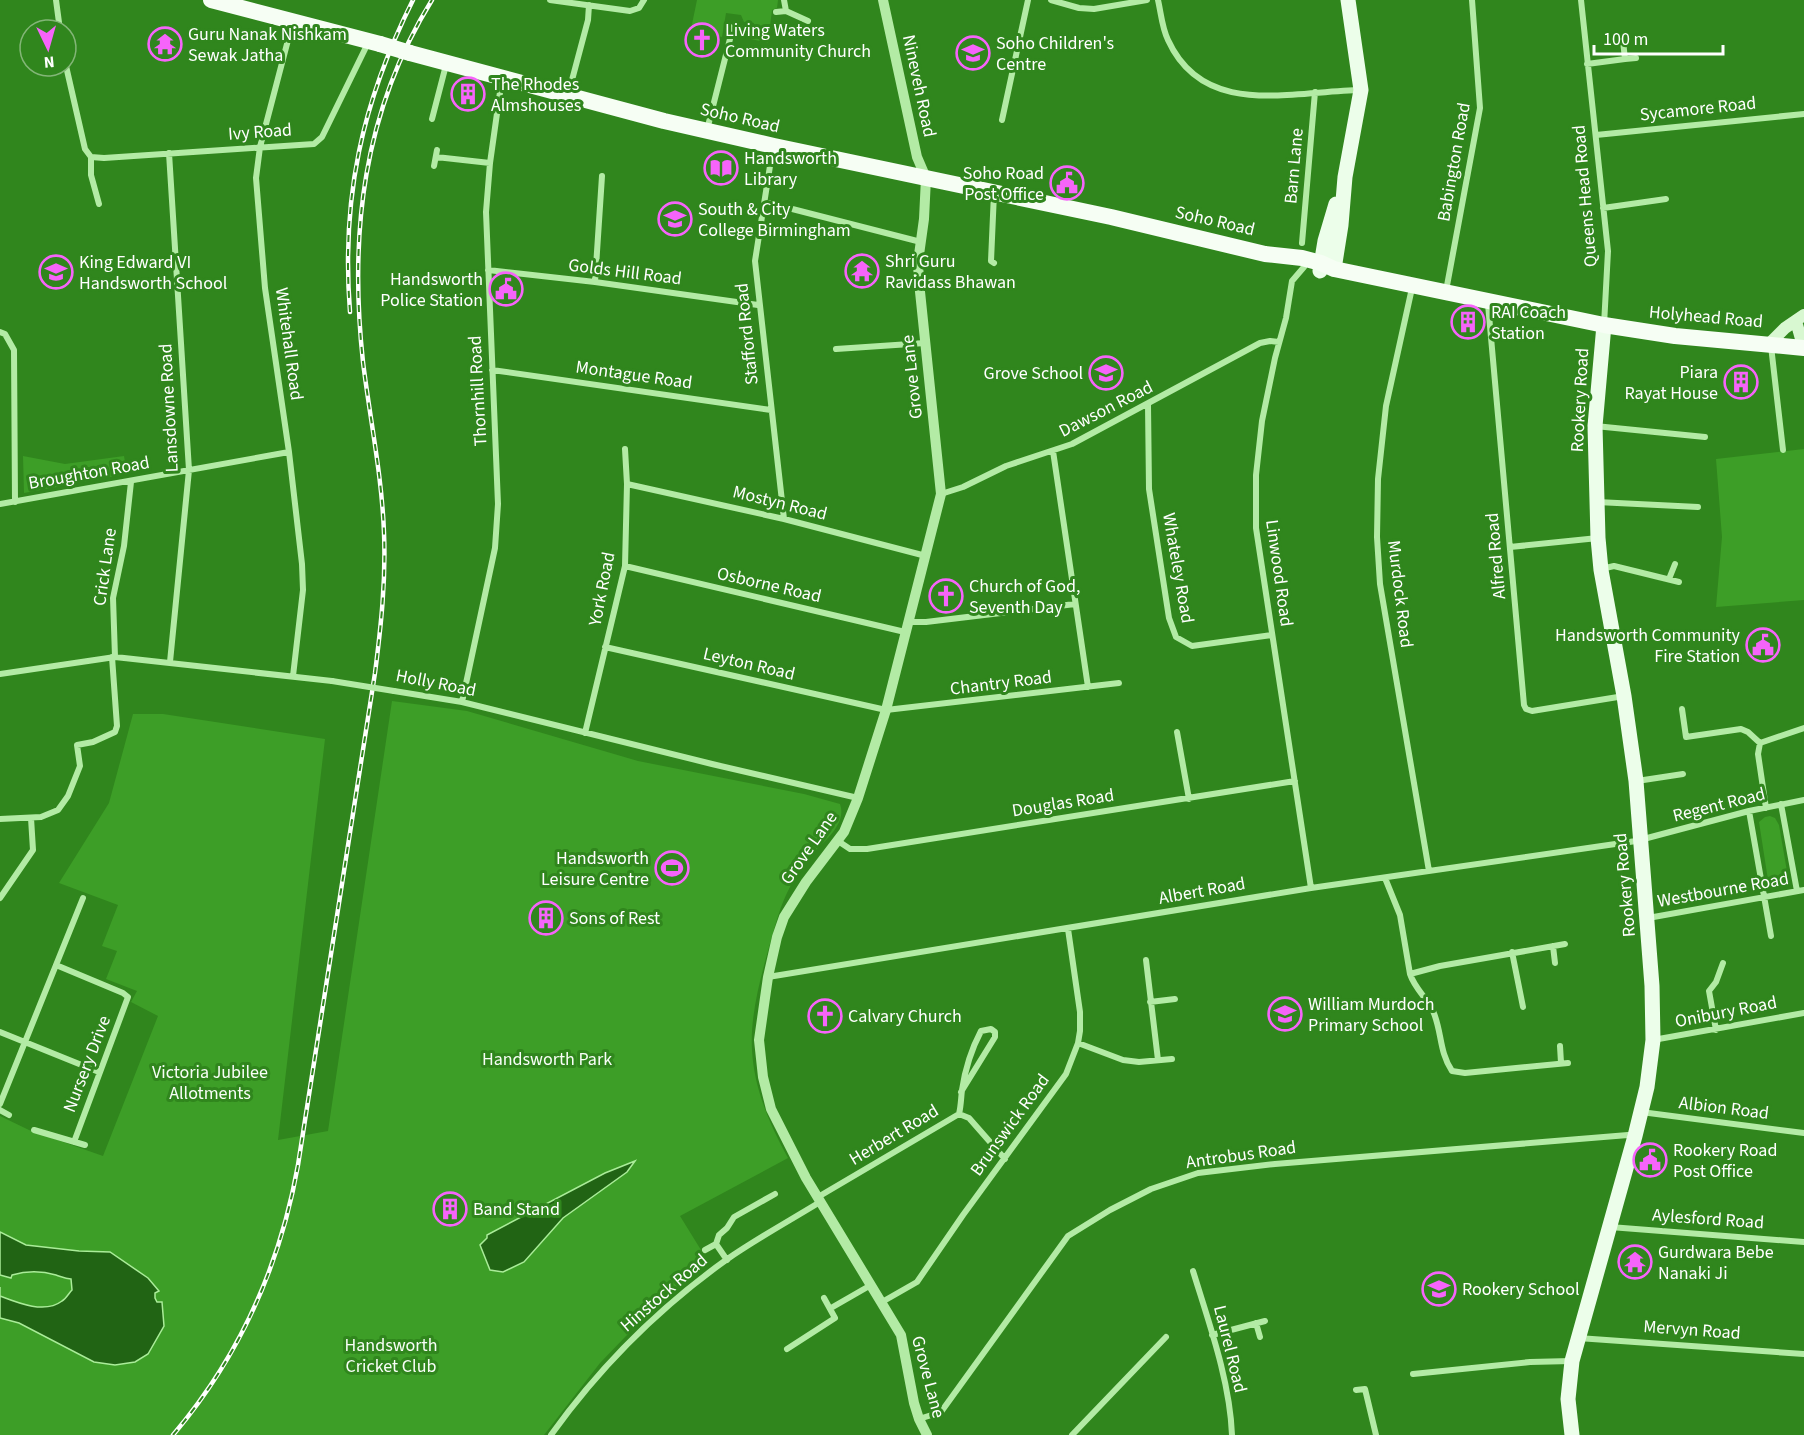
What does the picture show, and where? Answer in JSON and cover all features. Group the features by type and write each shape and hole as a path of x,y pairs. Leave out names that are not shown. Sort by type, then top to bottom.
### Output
{"highway":[{"name":"Soho Road","path":"214,0 707,131 1111,217 1320,267 1604,325"},
{"name":"Holyhead Road","path":"1604,325 1674,336 1770,343 1804,348"}],"main road":[{"path":"1320,267 1341,225 1345,177 1361,90 1348,0"},
{"path":"1800,318 1801,339 1804,342"},
{"path":"1770,343 1800,318"},
{"name":"Rookery Road","path":"1572,1435 1568,1399 1572,1361 1635,1136 1647,1088 1653,1040 1652,986 1636,781 1624,696 1601,570 1598,538 1596,426 1604,325"}],"street":[{"path":"56,0 58,18"},
{"path":"550,0 630,11 639,8 644,0"},
{"path":"784,0 786,11"},
{"name":"Nineveh Road","path":"883,0 917,157 926,178"},
{"path":"1002,120 1028,0"},
{"path":"1051,0 1079,8 1094,9 1147,0"},
{"path":"1158,0 1167,38 1174,53 1184,65 1206,83 1220,90 1262,96 1361,90"},
{"name":"Babington Road","path":"1446,292 1480,108 1472,0"},
{"name":"Queens Head Road","path":"1581,0 1608,250 1604,325"},
{"path":"568,95 588,20 589,5"},
{"path":"776,12 786,11 808,21"},
{"name":"Whitehall Road","path":"293,21 260,147 256,178 265,288 289,452 302,564 303,590 293,676"},
{"path":"707,131 734,27 749,30"},
{"path":"1623,41 1625,59"},
{"name":"Ivy Road","path":"91,157 314,144 322,137 374,42"},
{"path":"1587,64 1636,58"},
{"path":"432,119 447,62"},
{"name":"Thornhill Road","path":"462,702 495,548 498,504 486,212 502,76"},
{"path":"69,78 85,149 91,157 91,175 99,204"},
{"name":"Barn Lane","path":"1302,243 1316,92"},
{"name":"Sycamore Road","path":"1596,135 1804,114"},
{"name":"Stafford Road","path":"774,146 754,261 784,519"},
{"name":"Lansdowne Road","path":"169,153 189,470 170,662"},
{"path":"434,166 436,153 490,164"},
{"path":"595,282 602,176"},
{"name":"Grove Lane","path":"926,178 919,282 940,494 886,710 858,798 849,823 838,841 806,882 784,918 768,977 759,1040 764,1083 779,1127 819,1200 901,1335 919,1419 926,1435"},
{"path":"994,192 991,239 991,261 994,263"},
{"path":"1603,208 1666,199"},
{"path":"765,202 921,242"},
{"name":"Linwood Road","path":"1311,888 1256,528 1256,475 1262,421 1286,318 1292,281 1320,267"},
{"name":"Golds Hill Road","path":"488,270 595,282 758,305"},
{"name":"Murdock Road","path":"1413,285 1386,406 1378,479 1377,537 1380,584 1429,871"},
{"name":"Alfred Road","path":"1488,300 1524,705 1532,711 1624,696"},
{"path":"0,332 5,334 14,350 15,502"},
{"name":"Dawson Road","path":"940,494 963,487 1006,465 1072,444 1260,343 1280,342"},
{"path":"836,349 925,343"},
{"path":"1770,343 1783,450"},
{"name":"Montague Road","path":"492,370 771,410"},
{"name":"Whateley Road","path":"1148,405 1149,489 1169,618 1176,637 1192,646 1272,635"},
{"path":"1596,426 1705,437"},
{"name":"York Road","path":"585,733 625,566 627,484 625,449"},
{"path":"1053,451 1088,687"},
{"name":"Broughton Road","path":"0,504 289,452"},
{"name":"Crick Lane","path":"31,818 49,815 58,810 68,796 80,766 77,744 106,737 115,732 117,726 113,657 114,598 124,546 131,482"},
{"name":"Mostyn Road","path":"627,484 784,519 926,556"},
{"path":"1597,502 1698,507"},
{"path":"1510,547 1598,538"},
{"path":"1670,579 1675,564"},
{"name":"Osborne Road","path":"625,566 906,627 926,622 1075,604"},
{"path":"1601,570 1614,566 1679,582"},
{"name":"Leyton Road","path":"605,647 886,710"},
{"name":"Holly Road","path":"0,674 113,657 332,681 462,702 858,798"},
{"name":"Chantry Road","path":"886,710 1119,683"},
{"path":"1682,709 1686,737 1741,729 1760,743"},
{"path":"1760,743 1804,728"},
{"path":"1177,732 1189,799"},
{"path":"1760,743 1758,754 1766,807"},
{"path":"1636,781 1683,774"},
{"name":"Douglas Road","path":"838,841 850,849 867,849 1295,781"},
{"name":"Regent Road","path":"1641,840 1766,807 1804,800"},
{"path":"1781,804 1801,891"},
{"path":"1749,812 1771,936"},
{"path":"0,819 31,818 33,850 0,898"},
{"name":"Albert Road","path":"768,977 1311,888 1641,840"},
{"path":"1385,878 1400,915 1410,975 1413,983 1433,1010 1445,1061 1452,1071 1465,1073 1565,1063 1560,1047"},
{"name":"Westbourne Road","path":"1647,919 1801,891"},
{"path":"0,1104 83,898"},
{"name":"Brunswick Road","path":"882,1302 917,1282 1066,1074 1078,1043 1080,1012 1068,929"},
{"path":"1410,975 1440,966 1565,944"},
{"path":"1553,946 1555,963"},
{"path":"1512,952 1523,1007"},
{"path":"1146,960 1158,1060"},
{"path":"1716,1030 1709,991 1716,982 1723,963"},
{"name":"Nursery Drive","path":"56,965 123,993 128,998 74,1142"},
{"path":"1150,1002 1176,999"},
{"name":"Onibury Road","path":"1653,1040 1804,1012"},
{"path":"959,1114 961,1092 965,1070 976,1040 981,1031 991,1029 995,1032 995,1037 961,1092"},
{"path":"0,1032 99,1072"},
{"path":"1078,1043 1123,1060 1139,1062 1172,1059"},
{"path":"0,1110 9,1115"},
{"name":"Albion Road","path":"1641,1112 1804,1133"},
{"name":"Herbert Road","path":"819,1200 959,1114 969,1118 1005,1159"},
{"path":"34,1130 85,1145"},
{"name":"Antrobus Road","path":"919,1419 941,1412 1068,1236 1150,1189 1198,1173 1275,1164 1635,1136"},
{"path":"705,1250 716,1244 719,1235 734,1217 775,1194"},
{"name":"Hinstock Road","path":"551,1435 604,1369 631,1340 700,1280 819,1200"},
{"name":"Aylesford Road","path":"1610,1227 1804,1242"},
{"path":"716,1244 727,1260"},
{"name":"Laurel Road","path":"1193,1270 1212,1335 1231,1416 1232,1435"},
{"path":"831,1308 871,1285"},
{"path":"787,1349 835,1317 824,1298"},
{"path":"1212,1335 1265,1321"},
{"path":"1256,1323 1260,1337"},
{"path":"1072,1435 1166,1337"},
{"name":"Mervyn Road","path":"1578,1338 1804,1354"},
{"path":"1413,1374 1530,1362 1572,1361"},
{"path":"1356,1390 1365,1389 1376,1435"}],"green space":[{"path":"697,0 778,0 777,8 772,10 768,43 751,39 754,23 744,22 741,15 726,13 722,37 691,29"},
{"path":"1804,449 1804,600 1716,607 1722,537 1716,459"},
{"path":"23,456 65,464 124,456 127,474 24,493"},
{"name":"Handsworth Park","path":"392,701 467,711 638,761 804,794 840,804 840,820 836,827 804,862 783,901 754,1011 752,1050 756,1079 769,1120 788,1158 680,1216 709,1263 626,1336 600,1363 544,1435 0,1435 0,1116 29,1130 103,1156 158,1016 131,1002 137,991 106,979 117,951 102,946 118,905 59,883 109,803 133,714 163,714 325,739 278,1140 328,1131"},
{"path":"1770,816 1775,818 1779,825 1789,883 1786,887 1774,889 1768,880 1759,822"}],"shaded area":[{"path":"635,1161 627,1172 563,1218 524,1262 503,1272 490,1270 480,1245 487,1235 605,1173"},
{"path":"0,1232 26,1245 110,1252 148,1278 159,1291 155,1293 155,1298 157,1302 162,1302 164,1326 148,1354 135,1362 115,1365 94,1362 19,1323 0,1318 0,1296 31,1306 48,1307 63,1300 72,1290 71,1279 51,1274 23,1273 12,1275 11,1278 0,1275"}],"railway":[{"path":"350,312 349,230 359,152 380,76 413,0"},
{"path":"173,1435 218,1374 254,1308 280,1239 298,1165 375,673 382,603 383,512 363,362 359,314 360,220 366,175 376,130 390,85 409,42 432,0"}],"place":[{"name":"Living Waters Community Church","path":"702,40"},
{"name":"Guru Nanak Nishkam Sewak Jatha","path":"165,44"},
{"name":"Soho Children's Centre","path":"973,53"},
{"name":"The Rhodes Almshouses","path":"468,94"},
{"name":"Handsworth Library","path":"721,168"},
{"name":"Soho Road Post Office","path":"1067,183"},
{"name":"South & City College Birmingham","path":"675,219"},
{"name":"Shri Guru Ravidass Bhawan","path":"862,271"},
{"name":"King Edward VI Handsworth School","path":"56,272"},
{"name":"Handsworth Police Station","path":"506,289"},
{"name":"RAI Coach Station","path":"1468,322"},
{"name":"Grove School","path":"1106,373"},
{"name":"Piara Rayat House","path":"1741,382"},
{"name":"Church of God, Seventh Day","path":"946,596"},
{"name":"Handsworth Community Fire Station","path":"1763,645"},
{"name":"Handsworth Leisure Centre","path":"672,868"},
{"name":"Sons of Rest","path":"546,918"},
{"name":"William Murdoch Primary School","path":"1285,1014"},
{"name":"Calvary Church","path":"825,1016"},
{"name":"Rookery Road Post Office","path":"1650,1160"},
{"name":"Band Stand","path":"450,1209"},
{"name":"Gurdwara Bebe Nanaki Ji","path":"1635,1262"},
{"name":"Rookery School","path":"1439,1289"}],"park label":[{"name":"Victoria Jubilee Allotments","path":"210,1082"},
{"name":"Handsworth Cricket Club","path":"391,1355"}]}
